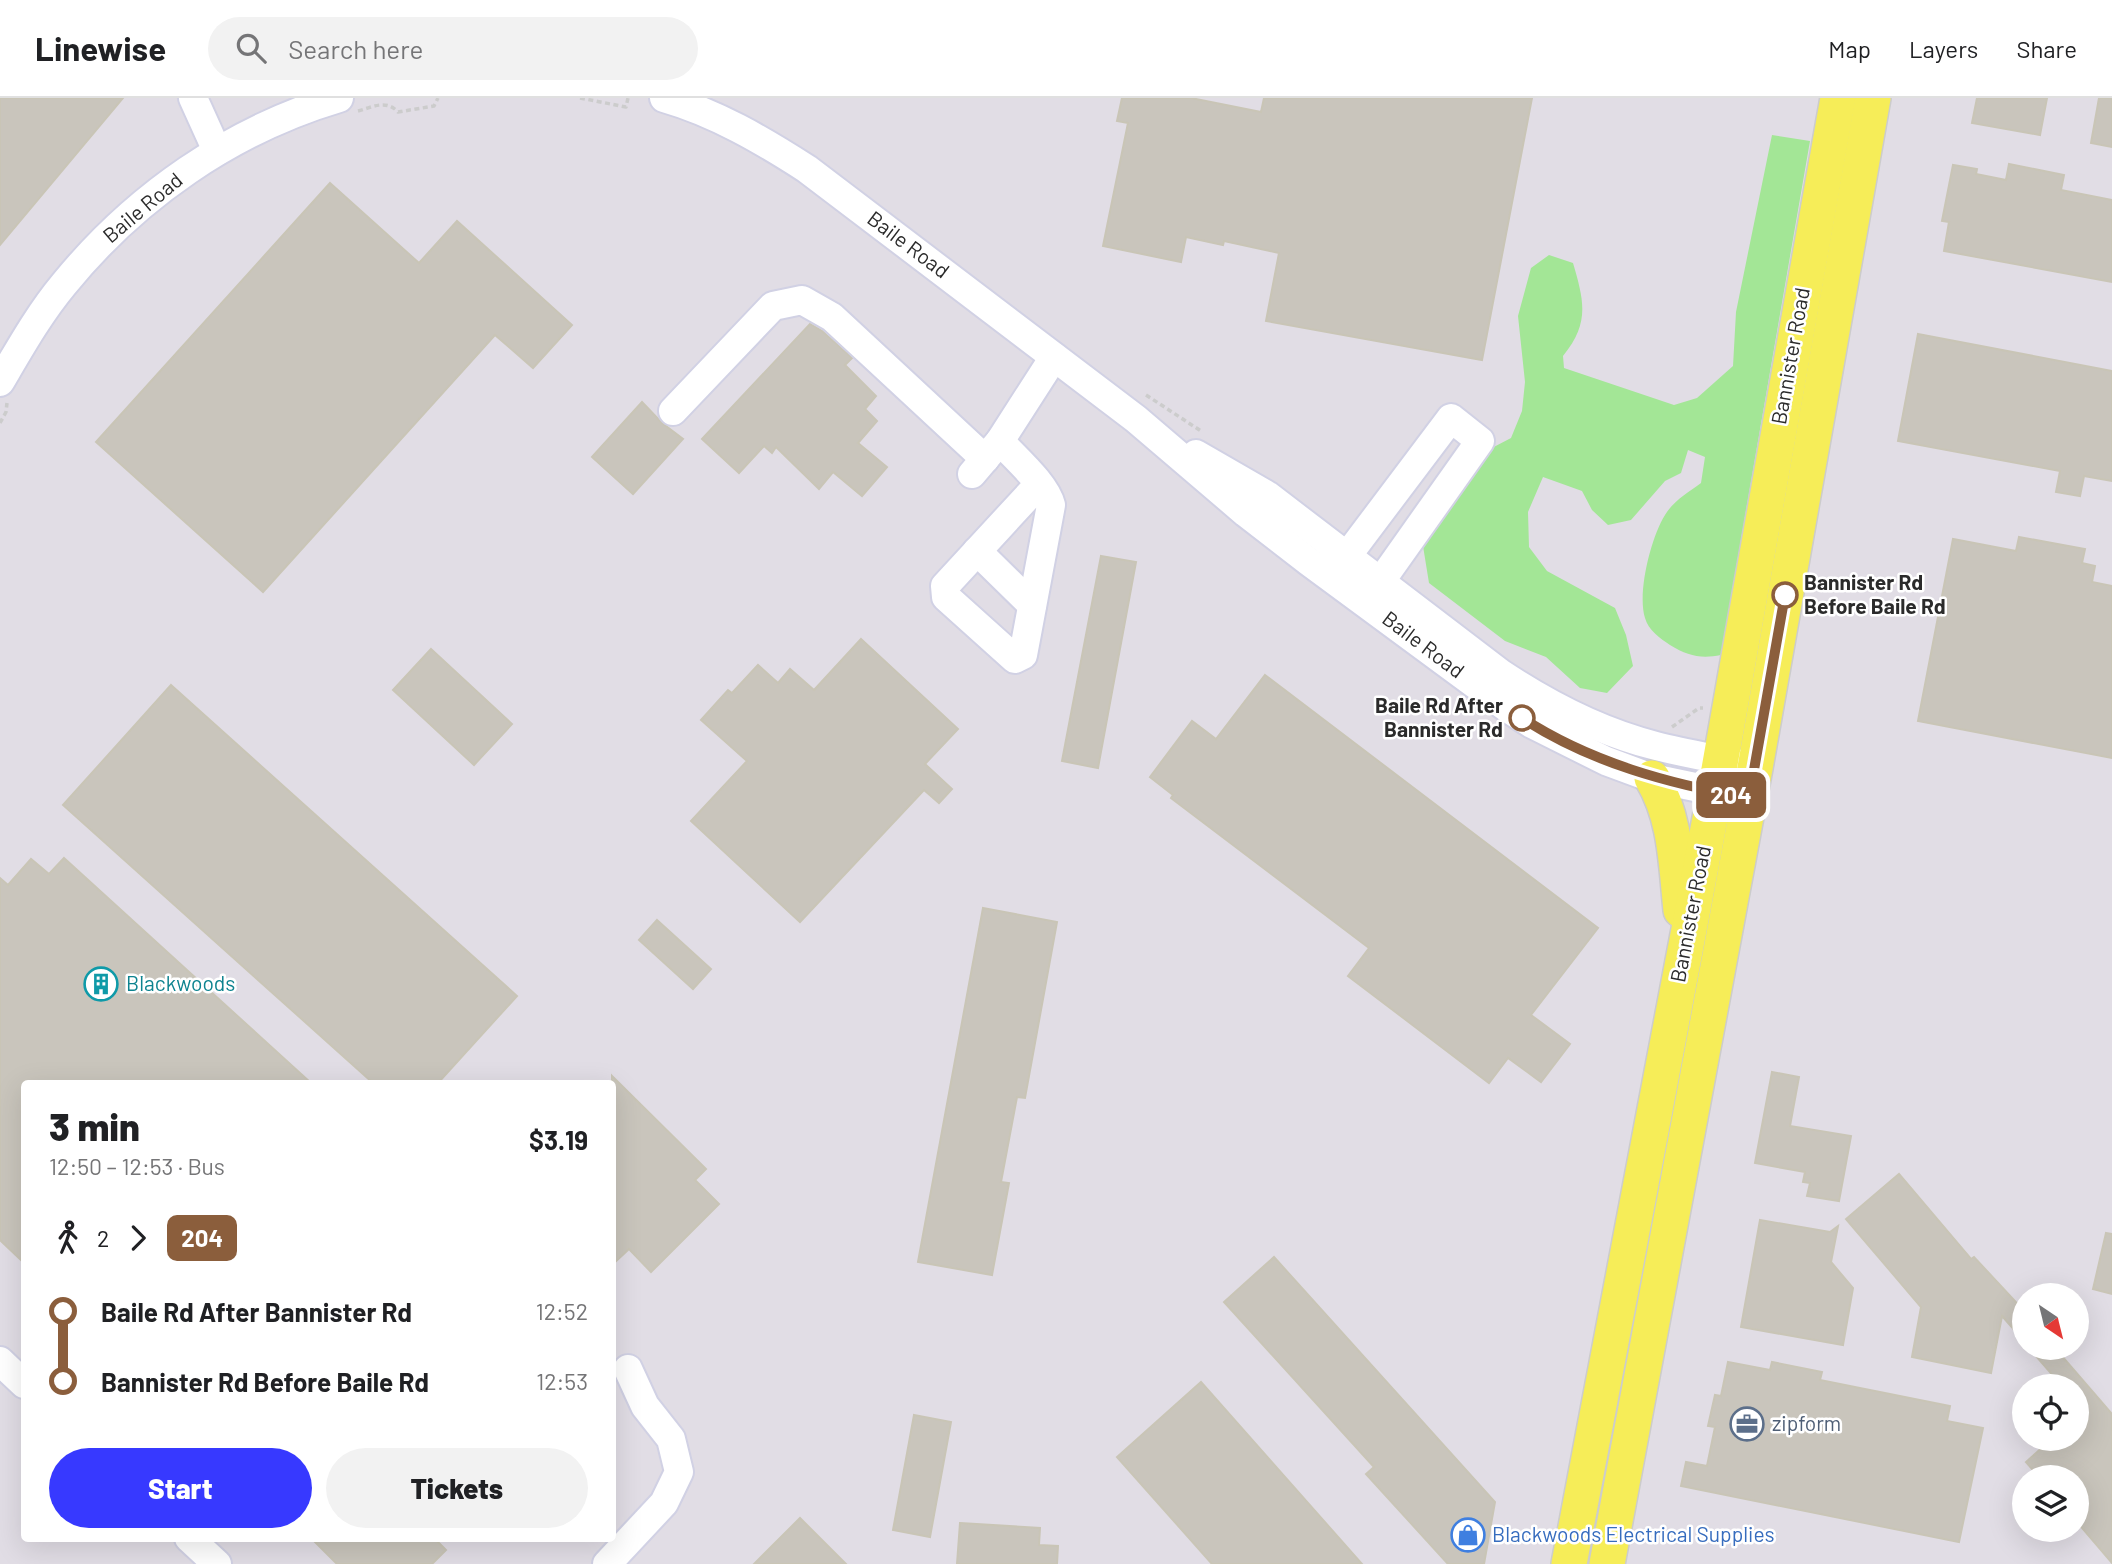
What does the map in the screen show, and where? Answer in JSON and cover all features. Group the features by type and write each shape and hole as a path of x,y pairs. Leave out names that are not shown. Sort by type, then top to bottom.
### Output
{"main road":[{"name":"Bannister Road","path":"1569,1564 1717,776 1838,98"},
{"name":"Bannister Road","path":"1607,1564 1752,783 1873,98"},
{"path":"1652,778 1665,800 1671,819 1685,944"}],"street":[{"path":"193,98 216,151"},
{"name":"Baile Road","path":"664,98 694,103 764,141 807,169 1136,419 1246,513 1339,566 1539,699 1717,776 1752,783"},
{"name":"Baile Road","path":"6,388 31,329 64,284 108,234 154,194 216,151 268,125 346,105"},
{"path":"673,411 765,312 786,302 802,300 832,317 985,458 1039,484 1051,505 1023,656 1014,659 946,597 944,592 945,586 1039,484"},
{"path":"985,458 1054,356"},
{"path":"1339,566 1451,418 1480,441 1374,591"},
{"path":"1420,459 1449,482"},
{"path":"977,551 1032,605"},
{"name":"Baile Road","path":"1374,591 1532,724 1606,761 1652,778 1717,776"},
{"path":"0,1361 21,1381"},
{"path":"607,1564 664,1503 679,1472 671,1439 645,1406 628,1370"},
{"path":"194,1542 217,1564"}],"path":[{"path":"346,105 384,104 391,105 398,112 434,106 438,98"},
{"path":"579,98 626,107 628,98"},
{"path":"0,423 6,388"}],"shaded area":[{"path":"0,98 2112,98 2112,1564 0,1564"}],"green space":[{"path":"1772,135 1810,141 1721,655 1695,656 1670,645 1649,626 1643,607 1644,580 1655,537 1672,505 1701,483 1705,457 1688,450 1681,473 1665,481 1631,520 1608,525 1592,510 1582,491 1543,477 1528,512 1529,547 1547,571 1615,608 1626,635 1633,666 1607,693 1580,688 1546,657 1505,641 1429,583 1423,546 1436,513 1488,450 1511,438 1522,411 1525,382 1518,316 1531,268 1549,255 1573,263 1582,300 1581,322 1572,344 1563,356 1564,368 1674,405 1697,398 1733,366 1736,312"}],"building":[{"path":"0,98 123,98 0,245"},
{"path":"1122,98 1191,98 1261,112 1264,98 1532,98 1482,360 1266,321 1279,253 1224,241 1223,245 1186,237 1181,262 1103,246 1128,123 1117,121"},
{"path":"1977,98 2047,98 2040,135 1972,123"},
{"path":"2099,98 2112,98 2112,147 2091,143"},
{"path":"2009,164 2064,175 2061,190 2112,200 2112,282 1944,251 1949,222 1942,221 1953,165 1977,169 1976,174 2006,180"},
{"path":"330,183 419,263 457,221 572,325 533,368 495,335 263,592 96,442"},
{"path":"810,324 822,331 852,358 845,365 876,396 865,409 877,421 858,443 887,467 862,496 833,472 819,489 776,447 772,453 764,446 739,473 702,439"},
{"path":"1918,334 2112,371 2112,481 2084,476 2080,496 2056,492 2060,471 1898,441"},
{"path":"642,402 662,423 683,439 633,494 592,457"},
{"path":"2019,537 2085,549 2082,563 2095,566 2092,582 2112,586 2112,758 1918,721 1953,539 2016,551"},
{"path":"1101,556 1136,562 1098,768 1062,761"},
{"path":"861,639 958,729 925,764 952,789 939,803 924,790 800,922 691,821 747,761 701,720 728,690 732,693 758,665 778,683 790,669 814,690"},
{"path":"431,649 512,724 474,765 393,690"},
{"path":"1265,675 1598,928 1531,1015 1570,1044 1541,1082 1508,1058 1489,1083 1348,976 1369,948 1171,798 1173,795 1150,777 1192,721 1216,739"},
{"path":"171,685 517,996 441,1080 370,1080 63,805"},
{"name":"Blackwoods","path":"64,858 308,1080 21,1080 21,1260 0,1240 0,878 8,885 31,859 49,874"},
{"path":"983,908 1057,922 1025,1098 1017,1097 1001,1182 1009,1183 992,1275 918,1262"},
{"path":"657,920 711,969 693,989 639,940"},
{"path":"1772,1072 1799,1077 1790,1126 1851,1136 1839,1201 1807,1196 1810,1183 1803,1182 1805,1172 1755,1163"},
{"path":"612,1076 706,1169 695,1180 719,1204 651,1272 629,1249 616,1261 616,1080 612,1080"},
{"path":"1899,1174 1971,1259 1974,1257 2012,1298 2012,1327 2002,1316 1991,1373 1912,1357 1921,1307 1846,1219"},
{"path":"1760,1220 1830,1232 1838,1226 1831,1262 1853,1288 1843,1345 1741,1327"},
{"path":"2106,1233 2112,1234 2112,1294 2093,1289"},
{"path":"1274,1257 1495,1502 1484,1564 1448,1564 1366,1474 1374,1467 1224,1302"},
{"path":"2039,1360 2065,1360 2077,1374 2052,1374"},
{"path":"1728,1362 1770,1370 1772,1362 1822,1372 1820,1380 1950,1406 1947,1421 1983,1428 1959,1542 1681,1486 1686,1462 1707,1466 1715,1427 1708,1426 1715,1395 1721,1396"},
{"path":"1201,1382 1362,1564 1212,1564 1117,1457"},
{"path":"2089,1387 2112,1414 2112,1563 2089,1536 2089,1465 2029,1465 2026,1462 2038,1451 2089,1451"},
{"path":"914,1415 951,1422 930,1537 893,1530"},
{"path":"800,1518 846,1564 754,1564"},
{"path":"960,1523 1040,1528 1039,1545 1058,1546 1057,1564 957,1564"},
{"path":"315,1542 438,1542 446,1550 432,1564 337,1564"}],"bus line":[{"name":"204","path":"1522,718 1606,761 1652,778 1749,798 1785,595"}],"place":[{"name":"Bannister Rd Before Baile Rd","path":"1785,595"},
{"name":"Baile Rd After Bannister Rd","path":"1522,718"},
{"name":"Blackwoods","path":"101,984"},
{"name":"zipform","path":"1747,1424"},
{"name":"Blackwoods Electrical Supplies","path":"1468,1535"}]}
